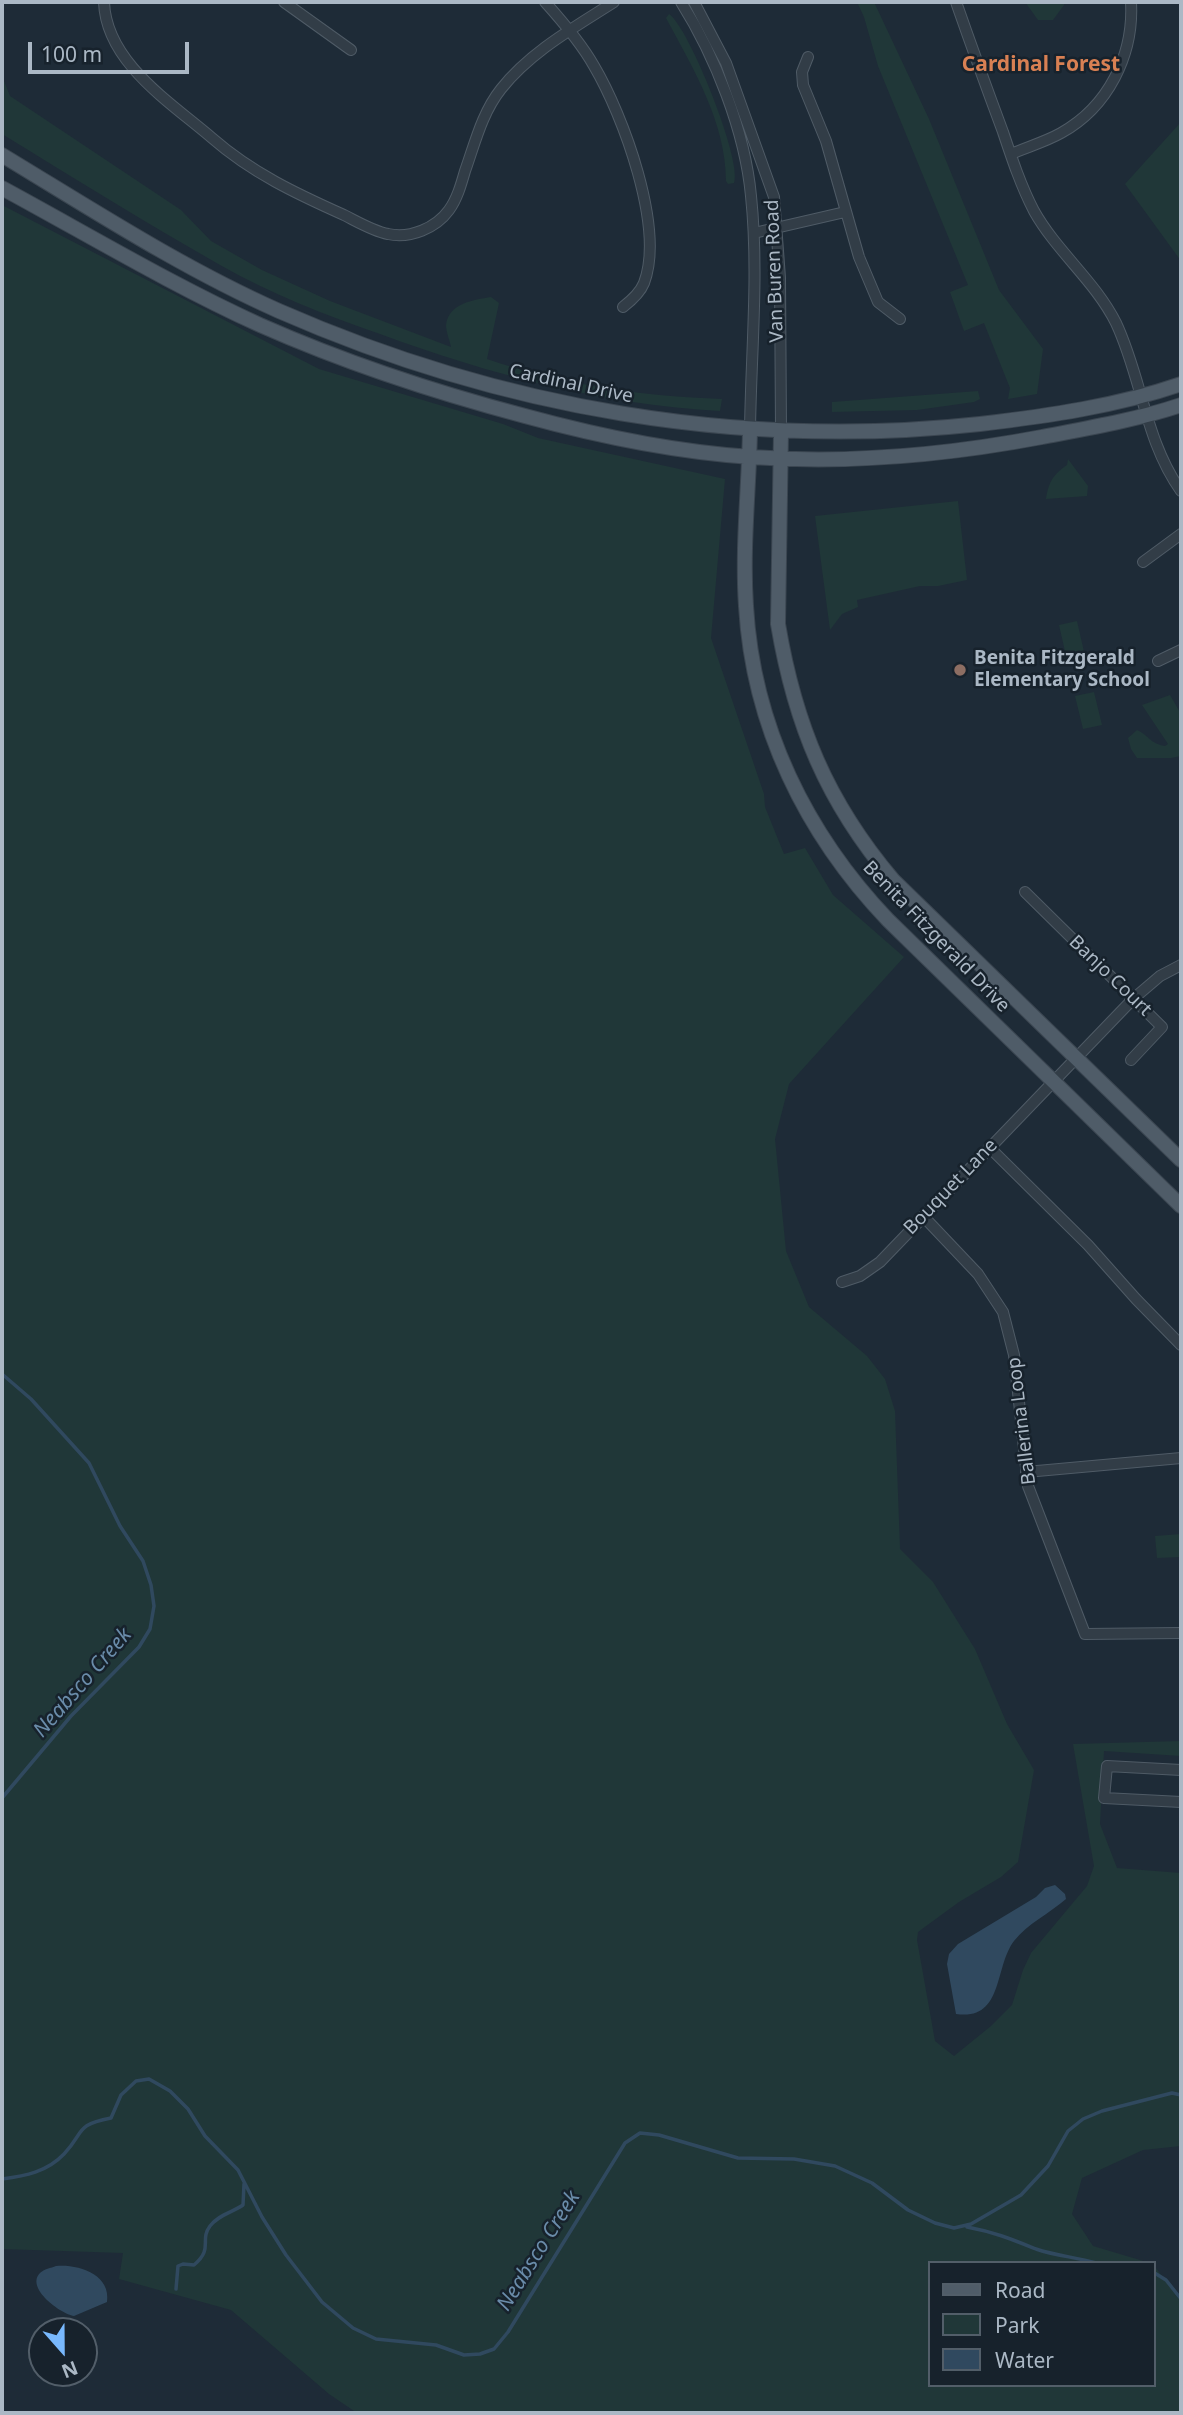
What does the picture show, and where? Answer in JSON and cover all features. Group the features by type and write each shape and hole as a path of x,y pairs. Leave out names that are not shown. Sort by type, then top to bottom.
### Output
{"main road":[{"name":"Cardinal Drive","path":"2,155 202,273 277,310 394,357 495,388 591,410 750,430 889,431 1044,415 1141,397 1181,384"},
{"name":"Cardinal Drive","path":"2,188 258,324 394,378 481,405 636,442 750,457 875,457 928,454 1034,438 1147,416 1181,405"},
{"name":"Benita Fitzgerald Drive","path":"750,430 745,579 748,631 762,704 797,794 831,852 868,899 1181,1206"},
{"name":"Benita Fitzgerald Drive","path":"781,431 778,624 783,654 800,716 824,778 853,829 893,880 1181,1160"}],"street":[{"path":"104,2 107,26 122,56 146,81 218,144 279,186 388,234 404,235 419,232 437,223 455,202 491,104 518,71 570,31 614,2"},
{"path":"285,2 351,50"},
{"path":"545,2 594,65 622,124 639,177 650,245 648,263 645,281 640,290 623,307"},
{"name":"Van Buren Road","path":"681,2 710,57 730,109 751,192 754,233 750,430"},
{"name":"Van Buren Road","path":"694,2 726,63 774,197 781,431"},
{"path":"956,2 1025,192 1048,232 1096,290 1115,321 1163,461 1181,491"},
{"path":"1011,153 1059,134 1087,114 1100,100 1113,82 1127,48 1131,28 1131,2"},
{"path":"808,57 802,72 803,85 825,141 845,212 874,295 881,306 900,318"},
{"path":"754,233 845,212"},
{"path":"1143,562 1181,534"},
{"path":"1158,661 1181,650"},
{"name":"Banjo Court","path":"1025,892 1162,1027 1131,1060"},
{"name":"Bouquet Lane","path":"842,1282 868,1271 1133,999 1160,976 1181,965"},
{"path":"989,1147 1088,1245 1181,1345"},
{"name":"Ballerina Loop","path":"923,1216 978,1274 1003,1312 1013,1344 1026,1472 1031,1493 1085,1634 1181,1633"},
{"path":"1026,1472 1181,1458"},
{"path":"1181,1770 1107,1766 1104,1798 1181,1802"}],"green space":[{"path":"857,2 874,2 929,119 999,290 1043,349 1037,394 1008,399 1010,388 984,323 964,331 950,292 968,285 878,66"},
{"path":"1025,2 1064,2 1064,5 1053,20 1038,20"},
{"path":"669,14 689,43 723,124 735,170 734,183 728,184 726,181 725,159 714,117 697,76 666,18"},
{"path":"2,76 10,96 181,210 211,241 262,270 330,301 451,347 446,325 452,312 463,304 491,297 499,303 487,359 545,376 603,388 722,399 720,411 676,408 590,395 505,374 421,349 279,295 192,249 2,134"},
{"path":"1181,122 1181,261 1125,184"},
{"path":"2,205 319,369 503,424 538,438 725,479 711,638 764,794 765,807 784,854 805,848 833,895 904,957 789,1084 775,1139 786,1251 809,1307 867,1356 885,1379 895,1411 900,1549 933,1582 975,1649 1007,1724 1034,1770 1018,1862 1001,1877 959,1902 918,1932 917,1940 935,2041 954,2056 1012,2005 1031,1953 1087,1886 1094,1866 1073,1744 1181,1741 1181,1756 1104,1751 1100,1824 1117,1868 1181,1873 1181,2146 1143,2150 1082,2178 1072,2214 1093,2246 1143,2261 928,2261 928,2387 1155,2387 1155,2267 1181,2302 1181,2413 357,2413 329,2394 231,2310 119,2279 123,2253 2,2249"},
{"path":"978,391 980,399 974,402 917,410 832,412 832,402"},
{"path":"1068,459 1088,486 1087,496 1046,499 1052,479 1067,465"},
{"path":"958,501 967,580 938,586 920,586 857,600 858,607 842,614 830,630 815,516"},
{"path":"1077,621 1085,656 1067,660 1059,625"},
{"path":"1094,692 1102,725 1083,729 1075,696"},
{"path":"1170,695 1181,714 1181,756 1137,758 1128,738 1137,730 1156,743 1165,746 1168,744 1142,705"},
{"path":"1181,1534 1181,1557 1157,1558 1155,1536"}],"water":[{"path":"1055,1885 1065,1894 1066,1899 1014,1941 990,2001 971,2014 956,2014 947,1964 949,1954 958,1944 1036,1897 1045,1888"},
{"path":"56,2266 74,2267 91,2273 104,2284 107,2302 74,2316 61,2311 46,2299 37,2286 40,2273"}],"waterway":[{"name":"Neabsco Creek","path":"2,1374 31,1399 89,1463 120,1526 143,1561 154,1606 150,1629 139,1647 71,1716 2,1798"},
{"name":"Neabsco Creek","path":"2,2179 27,2175 50,2165 64,2154 85,2127 111,2118 121,2095 136,2081 149,2079 170,2091 188,2109 205,2136 238,2170 262,2217 286,2255 322,2302 353,2328 376,2339 436,2345 464,2355 480,2354 494,2349 508,2332 625,2143 640,2133 659,2135 738,2158 794,2159 835,2166 872,2183 908,2210 935,2223 954,2228 971,2224 1021,2195 1048,2166 1068,2131 1083,2119 1102,2111 1172,2093 1181,2095"},
{"path":"176,2289 178,2266 194,2265 200,2259 205,2249 207,2231 213,2222 243,2205 244,2184"},
{"path":"967,2227 1044,2251 1087,2261"},
{"path":"1155,2273 1166,2280 1181,2299"}],"place":[{"name":"Benita Fitzgerald Elementary School","path":"960,670"}],"district":[{"name":"Cardinal Forest","path":"1041,65"}]}
